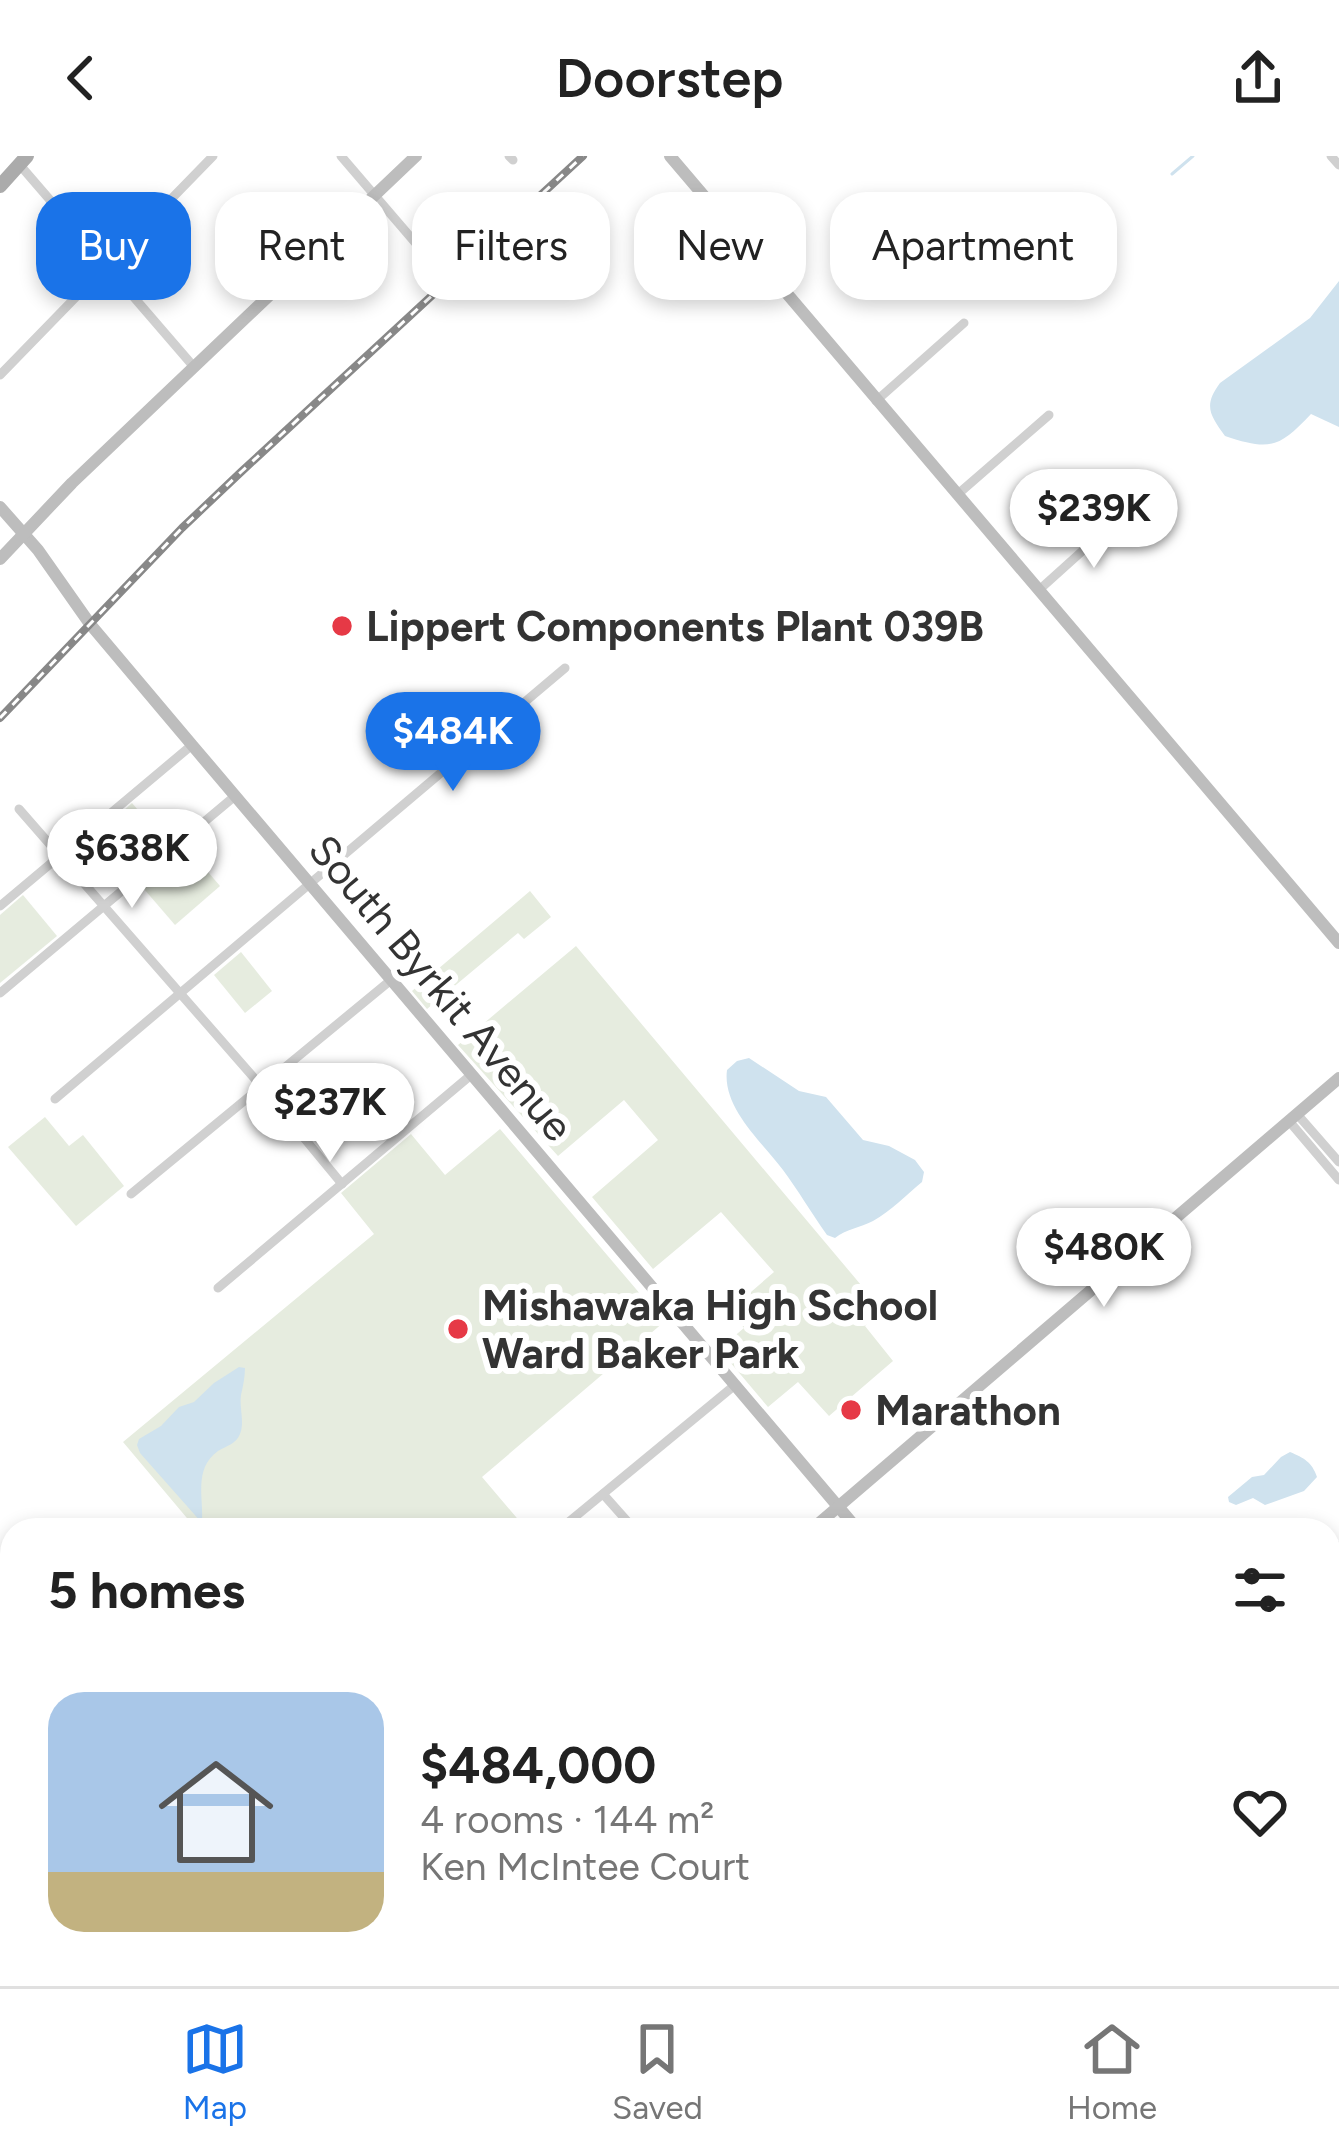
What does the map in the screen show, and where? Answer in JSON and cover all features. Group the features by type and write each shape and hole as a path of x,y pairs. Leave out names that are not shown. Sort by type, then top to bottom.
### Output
{"main road":[{"path":"0,186 23,160"}],"street":[{"path":"178,192 213,156"},
{"path":"341,156 371,192"},
{"path":"377,192 416,156"},
{"path":"670,156 1339,943"},
{"path":"1331,156 1339,165"},
{"path":"23,160 48,192"},
{"path":"388,211 412,239"},
{"path":"0,375 72,300"},
{"path":"136,300 194,367"},
{"path":"0,559 264,300"},
{"path":"876,401 964,323"},
{"path":"958,494 1049,415"},
{"name":"South Byrkit Avenue","path":"0,507 90,624 848,1518"},
{"path":"1039,590 1119,518"},
{"path":"55,1100 566,668"},
{"path":"0,905 192,745"},
{"path":"0,992 235,796"},
{"path":"20,809 342,1184"},
{"path":"131,1194 391,980"},
{"path":"218,1288 471,1075"},
{"path":"825,1518 1339,1078"},
{"path":"1293,1118 1339,1162"},
{"path":"1293,1118 1339,1180"},
{"path":"574,1518 735,1385"},
{"path":"603,1494 624,1518"}],"shaded area":[{"path":"132,803 167,844 144,863 110,823"},
{"path":"184,844 220,886 175,925 138,882"},
{"path":"530,891 551,917 524,939 518,933 427,1009 412,991"},
{"path":"23,895 57,936 0,983 0,915"},
{"path":"576,946 882,1310 865,1326 893,1361 829,1416 798,1382 768,1407 719,1349 744,1328 730,1310 774,1272 721,1212 653,1269 592,1197 658,1140 624,1100 558,1156 458,1045"},
{"path":"241,952 272,991 245,1013 214,975"},
{"path":"45,1117 69,1146 83,1135 124,1186 76,1226 8,1147"},
{"name":"Mishawaka High School Ward Baker Park","path":"500,1129 664,1322 482,1477 517,1518 187,1518 123,1442 374,1234 341,1193 411,1134 445,1175"}],"water":[{"path":"1339,281 1339,427 1311,414 1273,443 1253,444 1225,436 1210,410 1220,383 1310,318"},
{"path":"749,1058 799,1091 826,1097 863,1140 889,1146 915,1160 924,1172 922,1182 873,1221 835,1238 827,1235 731,1098 727,1070"},
{"path":"245,1368 241,1430 205,1466 202,1518 198,1518 137,1445 214,1383"},
{"path":"1290,1452 1307,1461 1317,1477 1304,1491 1265,1505 1253,1498 1236,1505 1229,1502 1228,1497 1252,1477 1264,1475"}],"waterway":[{"path":"1172,174 1193,156"}],"railway":[{"path":"0,718 182,528 583,156"}],"place":[{"name":"Lippert Components Plant 039B","path":"342,626"},
{"name":"Mishawaka High School Ward Baker Park","path":"458,1329"},
{"name":"Marathon","path":"851,1410"}]}
